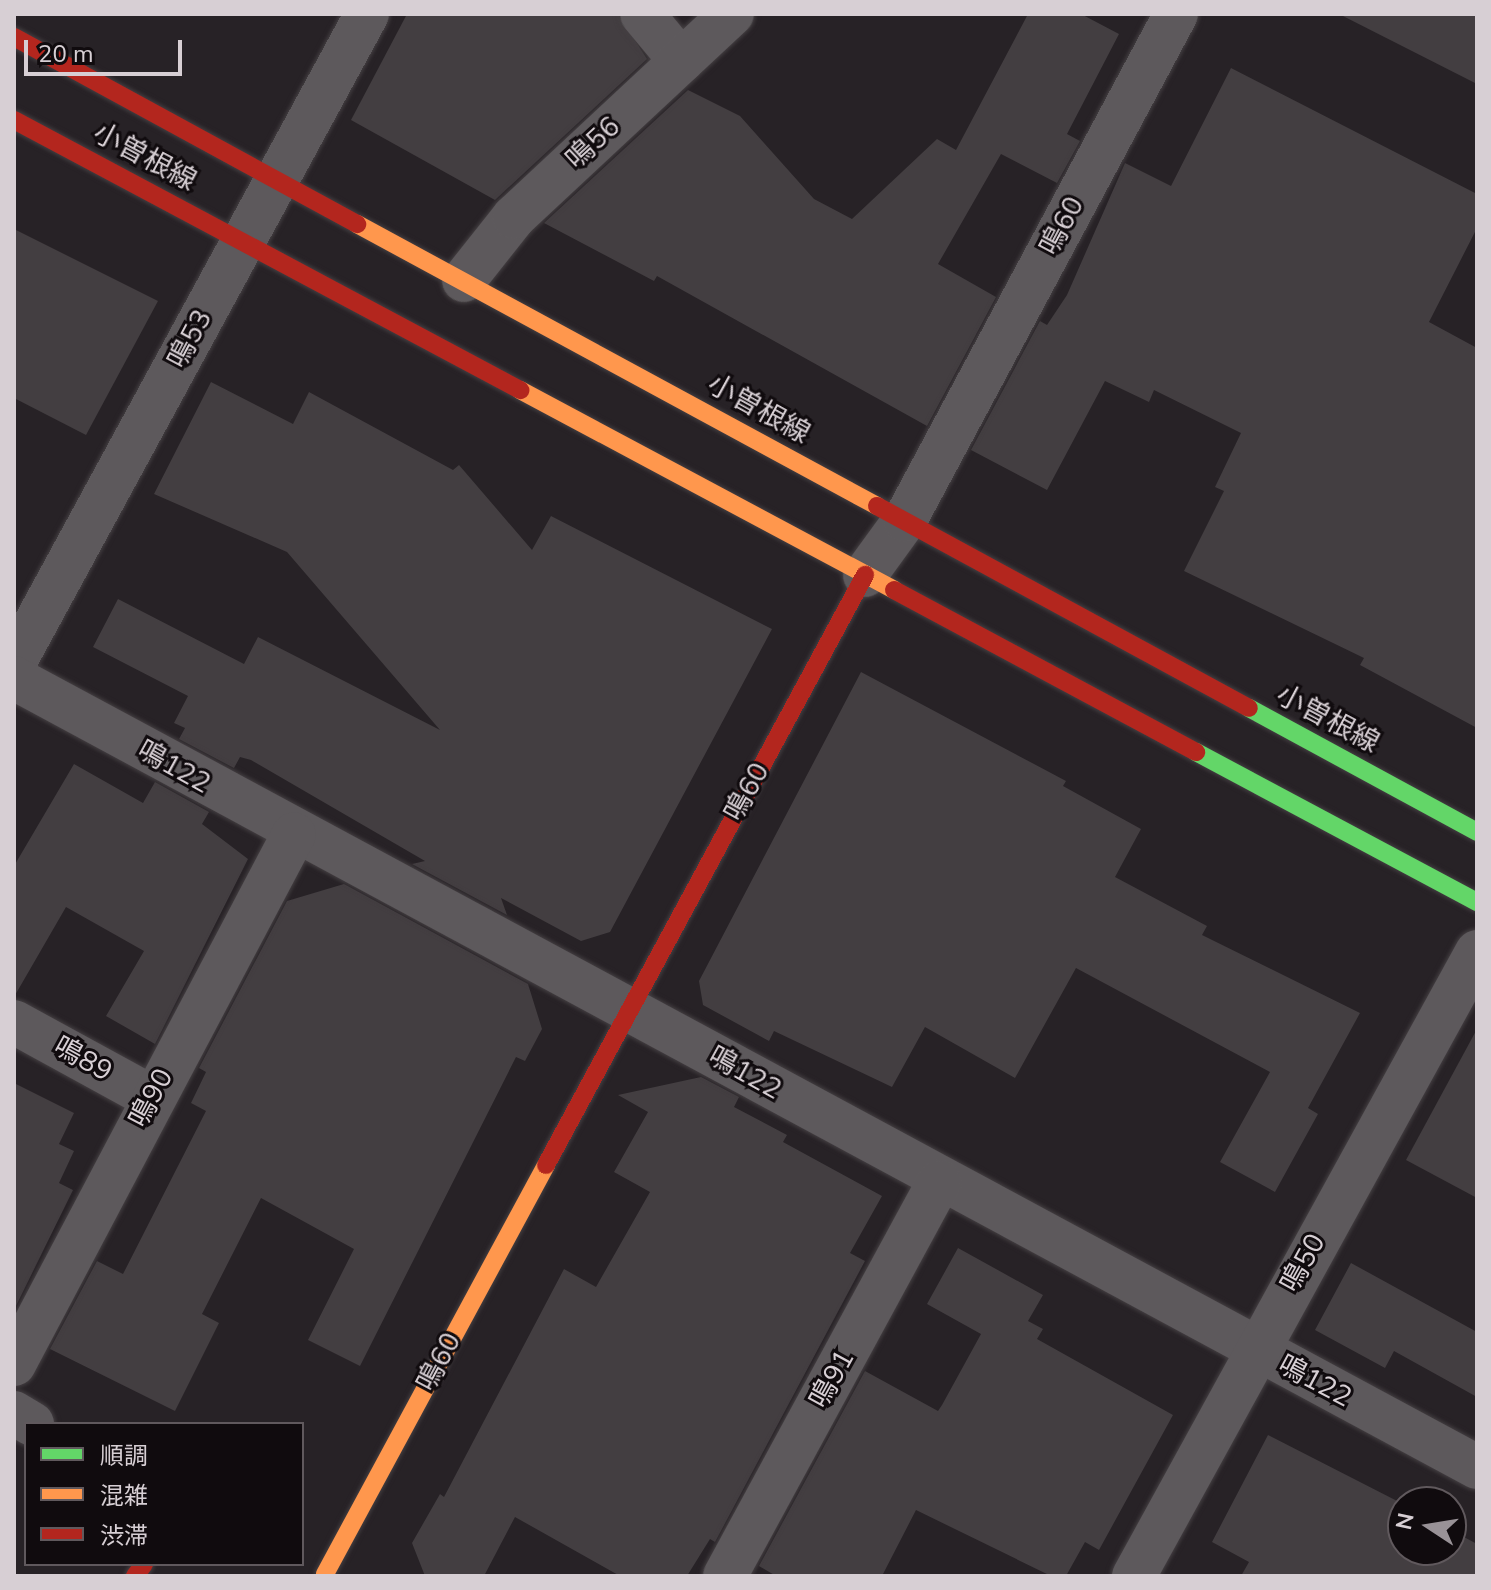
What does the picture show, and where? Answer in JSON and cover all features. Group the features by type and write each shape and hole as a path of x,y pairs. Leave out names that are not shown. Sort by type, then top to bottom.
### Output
{"street":[{"name":"鳴53","path":"14,663 243,241 279,181 367,14"},
{"path":"642,14 681,61"},
{"name":"鳴56","path":"464,280 514,217 732,14"},
{"name":"鳴60","path":"319,1571 865,575 905,520 1176,14"},
{"name":"小曽根線","path":"14,37 1477,832"},
{"name":"小曽根線","path":"14,120 1477,902"},
{"name":"鳴122","path":"14,678 294,834 629,1008 939,1182 1477,1467"},
{"name":"鳴90","path":"14,1364 151,1097 294,834"},
{"name":"鳴50","path":"1134,1576 1256,1349 1477,952"},
{"name":"鳴89","path":"14,1022 151,1097"},
{"name":"鳴91","path":"725,1576 939,1182"}],"building":[{"path":"407,14 618,14 647,59 495,200 351,120"},
{"path":"1028,14 1081,14 1119,34 1067,134 1080,141 1057,183 1001,154 938,264 996,297 927,426 657,276 654,281 544,223 688,90 740,116 814,199 852,219 937,139 956,150"},
{"path":"1339,14 1477,14 1477,84"},
{"path":"1231,68 1477,194 1477,228 1429,322 1477,348 1477,728 1360,665 1364,658 1184,571 1224,491 1215,487 1241,433 1154,390 1149,402 1105,381 1047,490 971,450 1040,321 1047,325 1067,295 1125,163 1171,186"},
{"path":"14,229 158,301 86,435 14,398"},
{"path":"211,382 293,424 309,392 453,470 459,465 532,550 551,516 772,629 610,932 581,941 501,898 507,915 412,864 425,861 251,760 240,757 234,768 179,739 185,728 174,723 188,696 93,647 118,599 244,664 258,637 440,730 287,552 154,494"},
{"path":"861,672 1066,781 1063,786 1141,829 1115,877 1207,926 1202,935 1360,1013 1308,1108 1318,1114 1275,1192 1220,1162 1270,1072 1076,968 1015,1078 925,1027 892,1087 774,1031 769,1041 703,1005 699,981"},
{"path":"74,764 143,803 155,782 209,812 202,824 248,859 155,1044 106,1016 144,951 66,907 14,997 14,866"},
{"path":"344,884 528,984 542,1029 525,1061 516,1057 360,1366 308,1340 354,1249 261,1198 202,1314 219,1323 175,1411 50,1349 97,1261 123,1274 206,1111 191,1103 206,1072 199,1068 287,901"},
{"path":"1477,1029 1477,1198 1406,1160"},
{"path":"701,1077 739,1097 734,1107 787,1135 783,1142 882,1196 850,1253 865,1261 715,1542 710,1539 687,1576 620,1576 515,1517 484,1576 425,1576 412,1543 440,1494 444,1497 564,1269 596,1287 650,1192 614,1172 648,1112 618,1095"},
{"path":"14,1083 74,1113 59,1144 74,1151 59,1183 73,1190 14,1310"},
{"path":"958,1248 1043,1295 1028,1321 1043,1329 1037,1339 1173,1415 1099,1550 1085,1542 1066,1576 1051,1576 916,1510 882,1576 776,1576 759,1566 865,1371 938,1411 942,1405 981,1334 927,1304"},
{"path":"1351,1263 1477,1332 1477,1397 1394,1351 1385,1368 1315,1330"},
{"path":"1268,1435 1387,1496 1387,1566 1467,1566 1467,1539 1477,1544 1477,1576 1241,1576 1249,1562 1212,1542"}],"traffic: fast":[{"path":"1249,708 1477,832"},
{"path":"1196,752 1477,902"}],"traffic: slow":[{"path":"357,224 877,506"},
{"path":"520,390 894,590"},
{"path":"325,1574 546,1165"}],"traffic: jam":[{"path":"14,37 357,224"},
{"path":"14,120 520,390"},
{"path":"877,506 1249,708"},
{"path":"546,1165 865,575"},
{"path":"894,590 1196,752"},
{"path":"135,1576 142,1566"}]}
